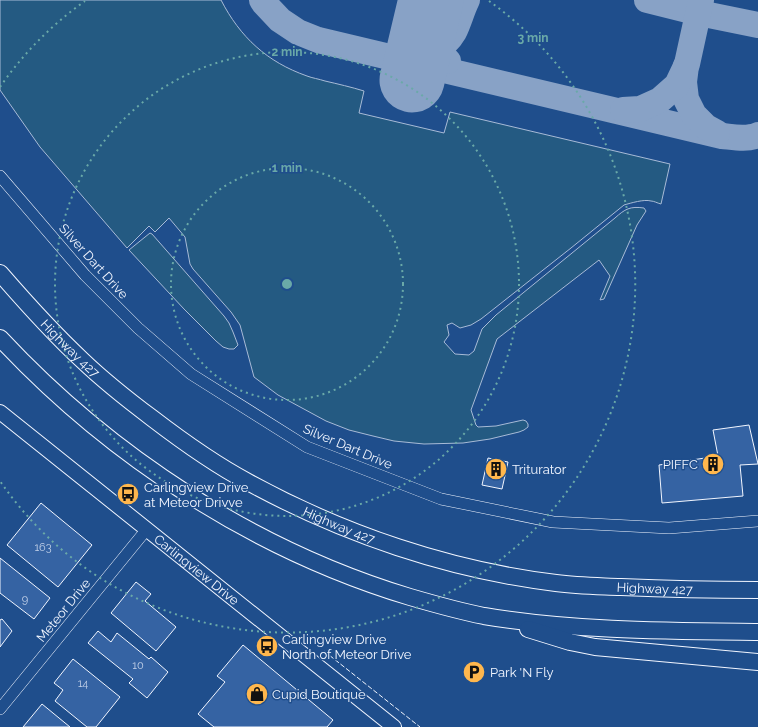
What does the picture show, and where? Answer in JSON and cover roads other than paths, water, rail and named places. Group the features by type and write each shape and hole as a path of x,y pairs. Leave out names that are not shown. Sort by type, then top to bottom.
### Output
{"highway":[{"name":"Highway 427","path":"0,273 83,362 126,399 168,431 208,458 246,481 309,513 388,544 440,560 524,579 559,584 648,588 758,590"},
{"path":"0,338 52,390 121,447 186,493 227,518 268,540 316,562 378,587 436,604 482,615 570,642 595,647 758,662"},
{"path":"648,588 758,582"},
{"path":"482,615 540,623 597,628 758,632"}],"main road":[{"name":"Carlingview Drive","path":"0,412 394,727"}],"street":[{"name":"Silver Dart Drive","path":"0,176 85,275 138,328 191,374 307,447 441,499 553,522 669,528 758,521"},
{"name":"Meteor Drive","path":"0,709 147,529"}],"place":[{"name":"PIFFC","path":"713,464"},
{"name":"Triturator","path":"496,469"},
{"name":"Carlingview Drive at Meteor Drivve","path":"128,494"},
{"name":"Carlingview Drive North of Meteor Drive","path":"267,646"},
{"name":"Park 'N Fly","path":"474,672"},
{"name":"Cupid Boutique","path":"257,694"}]}
